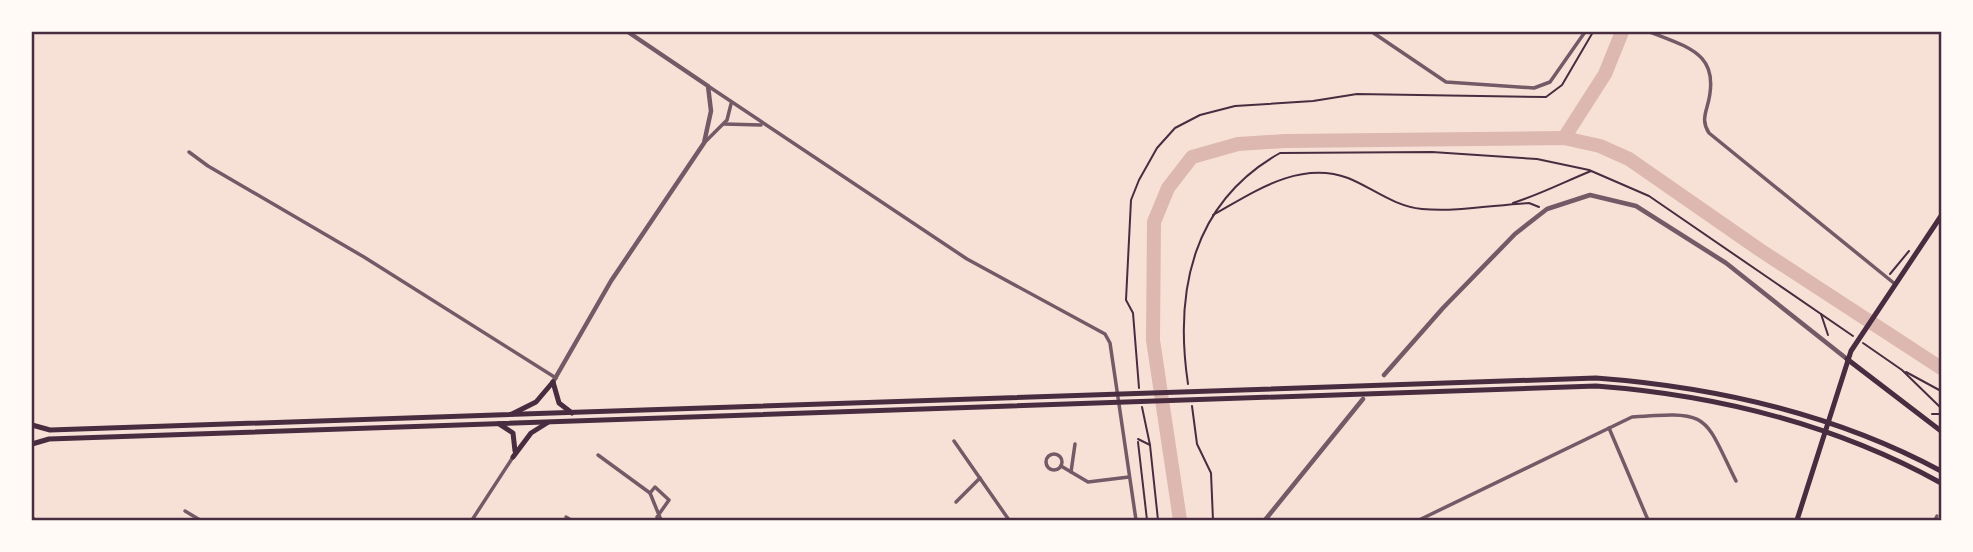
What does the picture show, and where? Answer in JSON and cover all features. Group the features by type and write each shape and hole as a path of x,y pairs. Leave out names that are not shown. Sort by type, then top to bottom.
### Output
{"main road":[{"path":"1797,520 1847,359 1941,216"},
{"path":"1847,359 1941,431"},
{"path":"32,425 50,430 1528,378 1609,379 1707,390 1830,422 1941,471"},
{"path":"554,380 559,402 572,413"},
{"path":"510,415 536,402 554,380"},
{"path":"32,444 49,439 1528,386 1646,390 1753,410 1871,448 1941,483"},
{"path":"513,457 534,429 553,421"},
{"path":"496,423 513,433 516,446 513,457"}],"street":[{"path":"628,32 731,104 967,258 1105,334 1110,343 1136,520"},
{"path":"1372,32 1446,82 1534,88 1550,82 1585,32"},
{"path":"1652,32 1696,52 1710,69 1711,86 1704,123 1709,133 1895,284"},
{"path":"705,143 711,111 708,86"},
{"path":"189,152 208,166 364,257 554,380 611,281 705,143 730,116 731,104"},
{"path":"722,124 743,122 763,125"},
{"path":"1384,375 1503,246 1547,209 1590,195 1636,206 1729,265 1847,359"},
{"path":"1265,520 1363,399"},
{"path":"1419,520 1632,417 1664,414 1699,417 1708,424 1736,481"},
{"path":"1608,428 1648,520"},
{"path":"954,441 1009,520"},
{"path":"1071,472 1075,444"},
{"path":"1062,466 1052,471 1047,468 1046,459 1052,454 1057,455 1061,458 1062,466 1088,482 1129,477"},
{"path":"598,455 650,493 659,519"},
{"path":"472,520 513,457"},
{"path":"956,502 980,478"},
{"path":"650,493 655,487 669,500 659,519"},
{"path":"185,511 200,520"},
{"path":"566,517 571,520"}],"path":[{"path":"1158,520 1150,445 1136,374 1133,313 1126,300 1131,200 1157,148 1175,128 1200,115 1235,106 1313,101 1357,94 1546,97 1562,85 1593,32"},
{"path":"1189,394 1183,331 1189,271 1211,216 1221,202 1263,163 1280,153 1432,152 1537,159 1592,171 1649,196 1902,370 1941,391"},
{"path":"1509,205 1554,190 1560,184 1592,171"},
{"path":"1211,216 1280,179 1302,173 1325,173 1348,179 1402,205 1422,209 1529,203 1547,209"},
{"path":"1821,313 1833,349"},
{"path":"1902,370 1941,408"},
{"path":"1191,404 1197,444 1211,473 1213,520"},
{"path":"1147,520 1138,439 1150,445"}],"waterway":[{"path":"1564,138 1605,74 1622,32"},
{"path":"1180,520 1153,340 1154,222 1168,188 1192,157 1238,144 1285,141 1564,138 1600,146 1629,159 1760,250 1941,368"}]}
